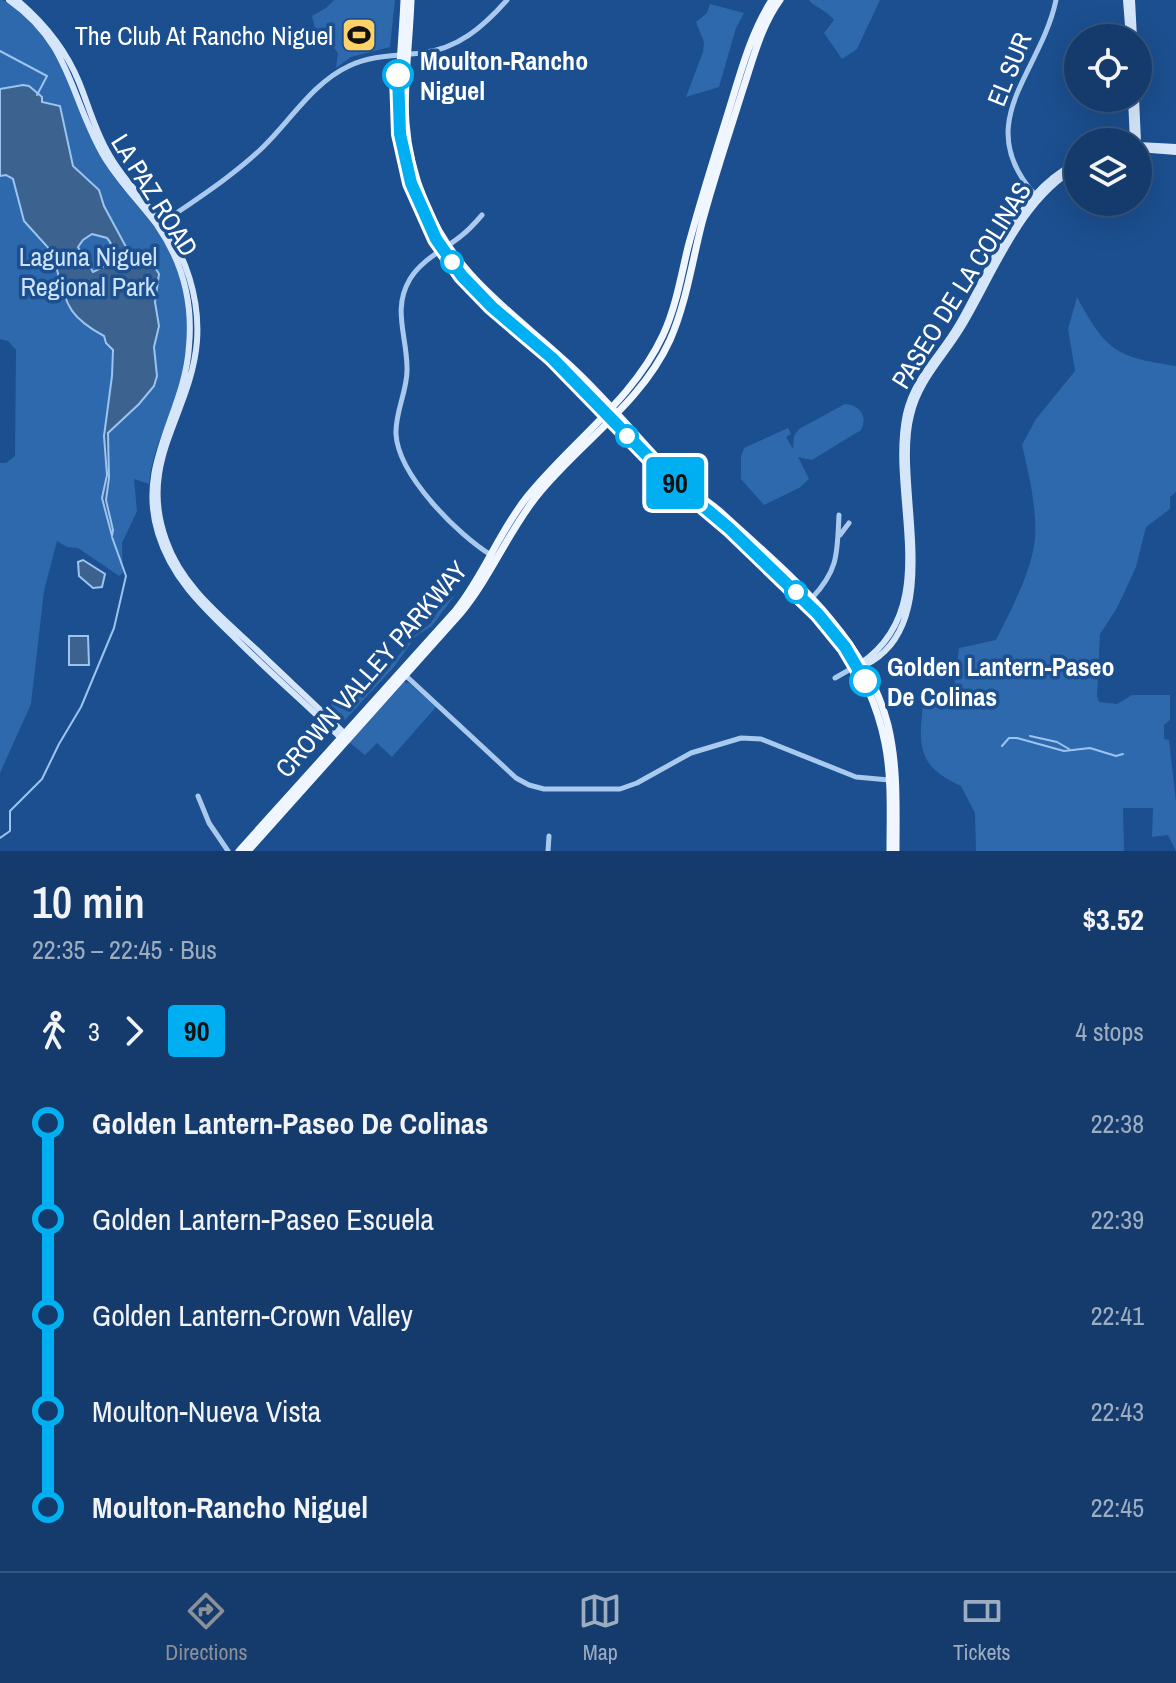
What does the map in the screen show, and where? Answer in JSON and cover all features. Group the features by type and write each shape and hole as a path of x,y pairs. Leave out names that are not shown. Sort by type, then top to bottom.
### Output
{"main road":[{"name":"LA PAZ ROAD","path":"9,0 35,23 60,56 102,153 169,246 182,276 187,297 190,345 181,393 156,459 153,499 160,530 175,562 197,593 344,737"},
{"name":"LA PAZ ROAD","path":"17,0 50,33 78,81 107,152 162,223 185,264 193,288 197,320 191,377 166,438 159,467 157,494 160,530"},
{"path":"404,0 404,101 411,157 425,202 462,276 481,297 650,448 666,468 727,519 838,628 861,665 884,712 893,754 896,805 893,851"},
{"path":"404,54 411,0"},
{"name":"CROWN VALLEY PARKWAY","path":"610,413 642,372 664,333 699,204 735,92 755,34 772,0"},
{"name":"CROWN VALLEY PARKWAY","path":"239,851 402,673 469,593 527,497 610,413 643,385 670,340 731,129 761,37 780,0"},
{"path":"1129,0 1130,24"},
{"path":"60,56 78,81 83,107"},
{"path":"720,141 727,129 731,129 728,123 737,95 735,92"},
{"path":"1152,147 1176,150"},
{"name":"PASEO DE LA COLINAS","path":"861,665 893,637 902,613 908,549 902,445 908,406 920,379 956,328 998,252 1035,199 1055,176 1064,171"},
{"name":"PASEO DE LA COLINAS","path":"1035,199 1064,176"},
{"path":"135,198 162,223 169,246"},
{"path":"610,413 658,467 809,600"},
{"path":"630,439 633,437 644,448 650,448"},
{"path":"650,448 658,467"},
{"path":"696,492 704,506"},
{"path":"704,506 710,506 727,519"},
{"path":"861,665 886,745 893,851"},
{"name":"CROWN VALLEY PARKWAY","path":"248,851 344,737"},
{"path":"889,780 893,774 893,754"},
{"path":"889,780 896,805"}],"street":[{"path":"162,223 247,161 337,72 371,58 441,49 463,40 485,24 507,0"},
{"name":"EL SUR","path":"1035,199 1012,158 1009,115 1056,0"},
{"path":"482,215 465,234 415,271 401,301 400,323 407,368 396,428 397,445 406,467 447,519 474,544 494,556"},
{"path":"809,600 833,571 839,515"},
{"path":"838,540 849,523"},
{"name":"PASEO DE LA COLINAS","path":"835,678 861,665"},
{"path":"402,673 516,778 536,788 620,789 691,753 748,738 761,739 856,777 889,780"},
{"path":"198,796 209,823 228,851"},
{"path":"548,851 549,836"}],"green space":[{"name":"Laguna Niguel Regional Park","path":"0,0 20,12 49,46 70,84 106,165 163,239 183,287 188,333 181,382 154,458 149,484 134,479 137,511 122,543 123,573 119,576 78,548 67,547 57,541 44,591 31,704 0,773 0,463 6,463 15,456 16,350 8,341 0,339"},
{"name":"The Club At Rancho Niguel","path":"334,0 395,0 390,47 351,57 336,68 338,53 322,32 316,32 312,16"},
{"path":"809,0 880,0 857,49 842,59 824,33 834,20"},
{"path":"710,4 744,13 736,28 719,87 686,97 703,52 704,42 696,22 707,13"},
{"path":"1077,297 1096,329 1115,348 1139,359 1176,366 1176,492 1170,497 1170,509 1146,527 1136,567 1117,608 1100,634 1097,696 1099,702 1117,704 1132,695 1170,695 1170,720 1164,725 1164,739 1169,740 1176,802 1176,851 1168,835 1152,837 1153,808 1123,808 1124,851 976,851 975,813 961,786 937,771 924,754 921,733 923,705 953,697 959,648 996,640 1025,578 1033,552 1035,515 1022,445 1036,419 1075,371 1068,329"},
{"path":"845,404 861,412 864,420 861,430 812,460 798,457 809,479 799,488 764,505 741,479 744,448 788,428 791,434 786,437 793,449 794,436 799,429"},
{"path":"455,595 432,626 416,636 394,667 345,720 336,716 329,708 334,701 343,696 369,692 414,636 431,623 440,608"},
{"path":"404,682 436,707 392,757 377,743 365,755 349,742"}],"shaded area":[{"path":"29,86 42,97 42,102 60,106 73,166 99,190 126,247 131,252 149,257 159,274 155,302 159,326 154,347 157,376 154,386 108,433 109,478 106,500 112,536 102,498 107,475 104,436 113,350 104,336 83,323 71,309 53,253 24,221 13,179 0,176 0,89","holes":["92,234 107,238 112,254 103,266 93,272 78,247"]},
{"path":"83,560 105,574 102,587 93,588 79,576 78,562"},
{"path":"69,636 88,636 89,665 69,665"}],"waterway":[{"path":"0,51 47,76 37,95"},
{"path":"0,838 10,831 10,811 42,779 81,707 114,628 126,576 112,537"},
{"path":"1030,736 1057,742 1069,749"},
{"path":"1002,746 1009,738 1017,738 1064,751 1090,748 1116,756 1123,754"}],"bus line":[{"name":"90","path":"398,75 400,134 411,183 436,239 462,276 481,297 552,358 667,476 729,528 818,614 845,647 865,681"}],"place":[{"name":"The Club At Rancho Niguel","path":"359,35"},
{"name":"Moulton-Rancho Niguel","path":"398,75"},
{"name":"Golden Lantern-Paseo De Colinas","path":"865,681"}]}
